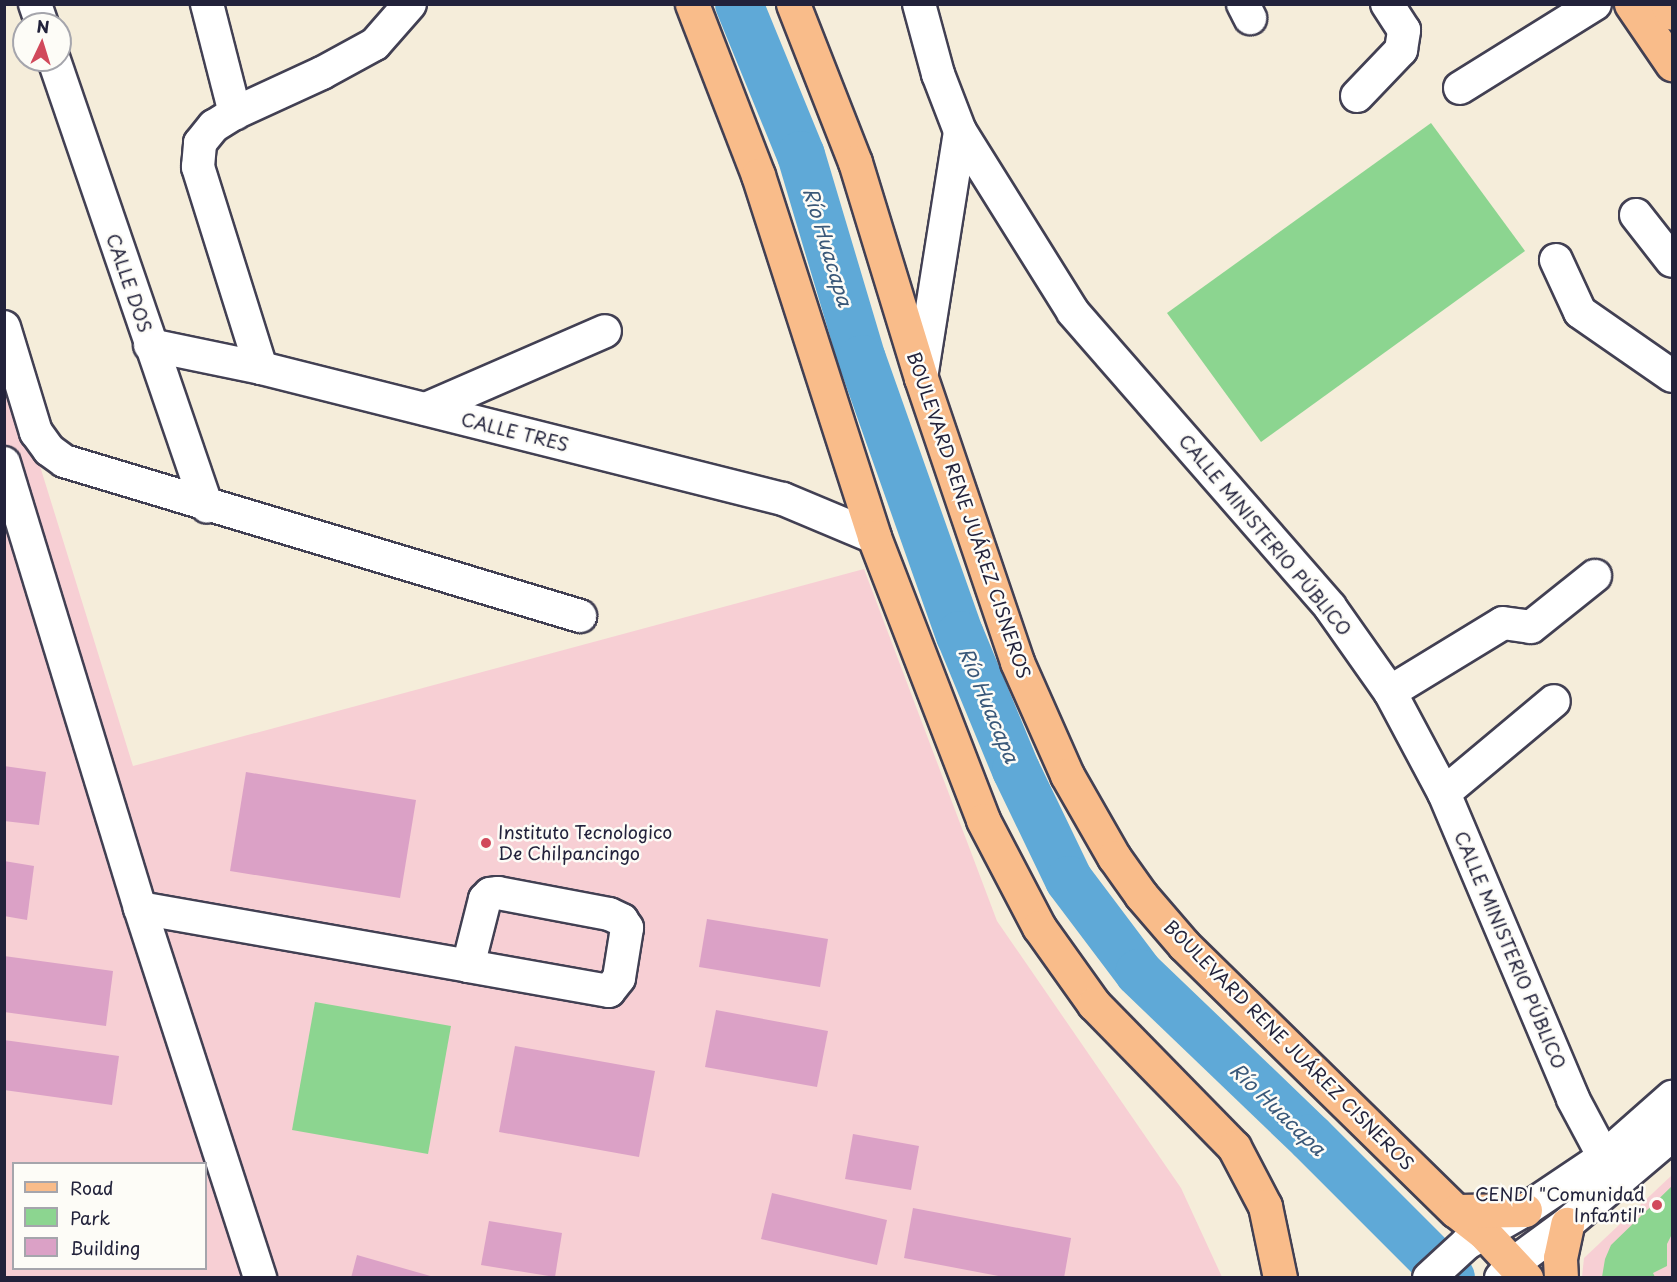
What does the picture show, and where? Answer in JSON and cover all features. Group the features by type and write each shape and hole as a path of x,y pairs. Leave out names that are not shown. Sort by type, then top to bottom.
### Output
{"main road":[{"path":"692,4 758,175 874,537 983,820 1039,927 1094,1004 1234,1147 1265,1206 1280,1278"},
{"name":"BOULEVARD RENE JUÁREZ CISNEROS","path":"793,4 855,162 921,378 1017,662 1068,776 1114,856 1141,896 1184,945 1456,1211 1476,1238 1510,1274"},
{"path":"1631,4 1672,64"},
{"path":"1667,4 1672,13"},
{"path":"1456,1211 1525,1210"},
{"path":"1560,1278 1560,1258 1567,1224"}],"street":[{"path":"207,4 235,113"},
{"path":"261,368 198,167 200,143 214,126 235,113 322,73 375,44 410,4"},
{"name":"CALLE MINISTERIO PÚBLICO","path":"919,4 938,75 960,131 1073,312 1329,607 1390,692 1444,794 1573,1099 1604,1156"},
{"path":"1357,96 1401,50 1404,30 1387,4"},
{"path":"1460,88 1596,4"},
{"name":"CALLE DOS","path":"58,72 207,506"},
{"path":"921,378 960,131"},
{"path":"1636,215 1672,261"},
{"path":"1556,260 1580,312 1672,376"},
{"path":"4,327 36,432 49,450 64,461 207,506 580,616"},
{"path":"426,409 605,331"},
{"name":"CALLE TRES","path":"150,345 261,368 783,499 874,537"},
{"path":"4,463 140,908 260,1278"},
{"path":"1390,692 1503,623 1531,627 1596,576"},
{"path":"1444,794 1554,701"},
{"path":"140,908 609,991 619,978 627,928 622,920 609,914 498,893 490,894 485,899 468,966"},
{"path":"1429,1278 1476,1238 1525,1210 1604,1156 1672,1097"},
{"name":"BOULEVARD RENE JUÁREZ CISNEROS","path":"1510,1274 1672,1135"}],"shaded area":[{"name":"Instituto Tecnologico De Chilpancingo","path":"4,350 133,766 864,569 997,921 1181,1188 1222,1277 5,1277"},
{"name":"CENDI \"Comunidad Infantil\"","path":"1672,1175 1672,1277 1582,1277 1584,1258"}],"green space":[{"path":"1431,123 1525,251 1261,442 1167,313"},
{"path":"315,1002 451,1026 428,1154 292,1130"},
{"name":"CENDI \"Comunidad Infantil\"","path":"1672,1186 1672,1234 1667,1244 1667,1266 1653,1273 1655,1277 1602,1277 1605,1259 1611,1245"}],"building":[{"path":"4,766 46,772 39,825 4,821"},
{"path":"246,772 416,800 400,898 230,871"},
{"path":"4,861 34,866 27,920 4,916"},
{"path":"707,919 828,939 820,987 699,967"},
{"path":"4,956 113,971 106,1026 4,1012"},
{"path":"716,1010 828,1031 817,1087 705,1067"},
{"path":"4,1040 119,1056 112,1105 4,1090"},
{"path":"515,1046 655,1071 639,1157 499,1132"},
{"path":"853,1134 919,1146 911,1190 845,1179"},
{"path":"772,1193 887,1220 877,1265 761,1239"},
{"path":"913,1208 1071,1238 1064,1278 1009,1278 904,1258"},
{"path":"489,1221 562,1233 555,1277 481,1265"},
{"path":"357,1255 434,1277 434,1278 351,1278"}],"waterway":[{"name":"Río Huacapa","path":"739,4 801,155 862,359 960,635 1016,770 1069,880 1139,973 1311,1138 1451,1278"}],"place":[{"name":"Instituto Tecnologico De Chilpancingo","path":"486,843"},
{"name":"CENDI \"Comunidad Infantil\"","path":"1657,1205"}]}
